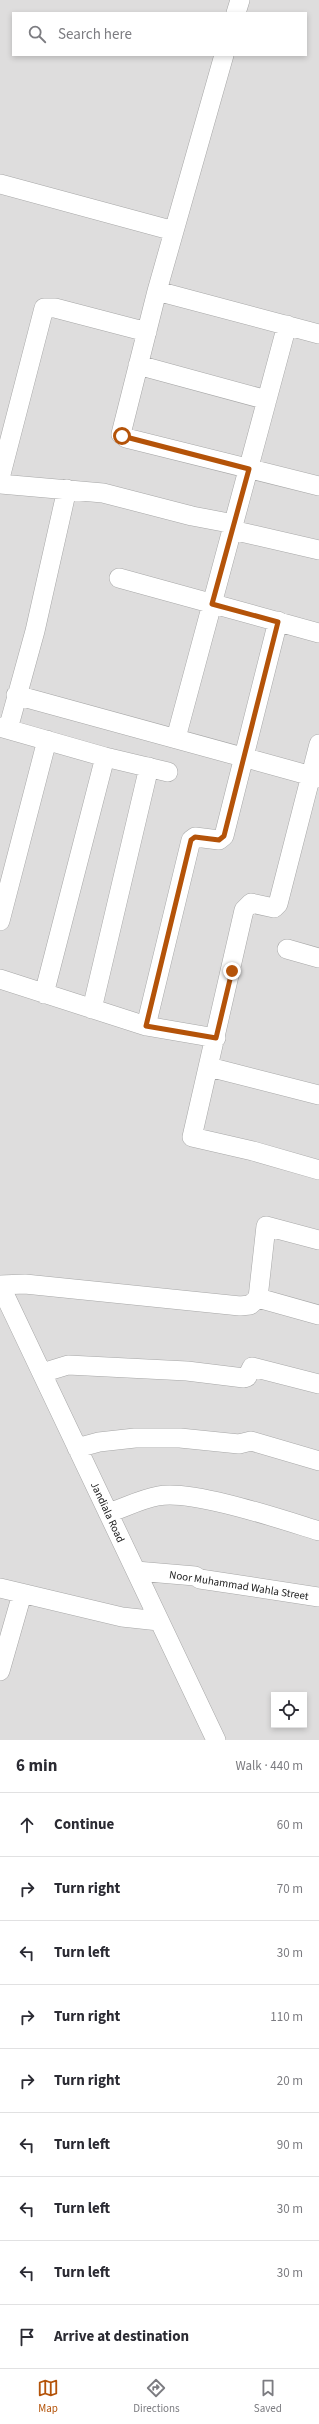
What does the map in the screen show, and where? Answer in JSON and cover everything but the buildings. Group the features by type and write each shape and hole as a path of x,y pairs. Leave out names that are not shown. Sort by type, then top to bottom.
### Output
{"street":[{"path":"236,12 240,0"},
{"path":"224,56 157,291 123,424 122,436 319,486"},
{"path":"0,184 174,231"},
{"path":"157,291 319,334"},
{"path":"0,478 44,308 55,308 147,332"},
{"path":"176,738 287,325"},
{"path":"138,365 267,400"},
{"path":"0,484 103,493 319,550"},
{"path":"67,489 34,631 16,695 4,728 105,757 168,772"},
{"path":"119,578 319,633"},
{"path":"146,1026 191,840 195,837 219,840 224,836 245,758 278,622"},
{"path":"16,695 315,777"},
{"path":"0,920 47,740"},
{"path":"319,744 315,777 278,904 274,908 251,903 244,910 216,1038 192,1137 253,1151 319,1170"},
{"path":"44,994 105,757"},
{"path":"92,1009 149,767"},
{"path":"287,949 319,958"},
{"path":"0,979 146,1026 216,1038"},
{"path":"209,1067 319,1095"},
{"path":"0,1285 25,1284 240,1306 250,1305 258,1298 266,1226 319,1240"},
{"name":"Jandiala Road","path":"0,1285 216,1740"},
{"path":"258,1298 319,1315"},
{"path":"42,1373 68,1365 186,1371 244,1378 247,1377 252,1367 319,1384"},
{"path":"77,1448 99,1442 136,1438 180,1438 232,1444 251,1441 319,1461"},
{"path":"108,1514 157,1496 171,1495 227,1505 319,1531"},
{"name":"Noor Muhammad Wahla Street","path":"136,1571 195,1576 200,1579 319,1597"},
{"path":"0,1588 122,1617 160,1621"},
{"path":"0,1671 22,1594"}],"shaded area":[{"path":"0,0 319,0 319,1740 0,1740"}],"route":[{"path":"122,436 249,469 212,604 278,622 245,758 224,836 219,840 195,837 192,838 189,845 146,1026 216,1038 232,971"}]}
